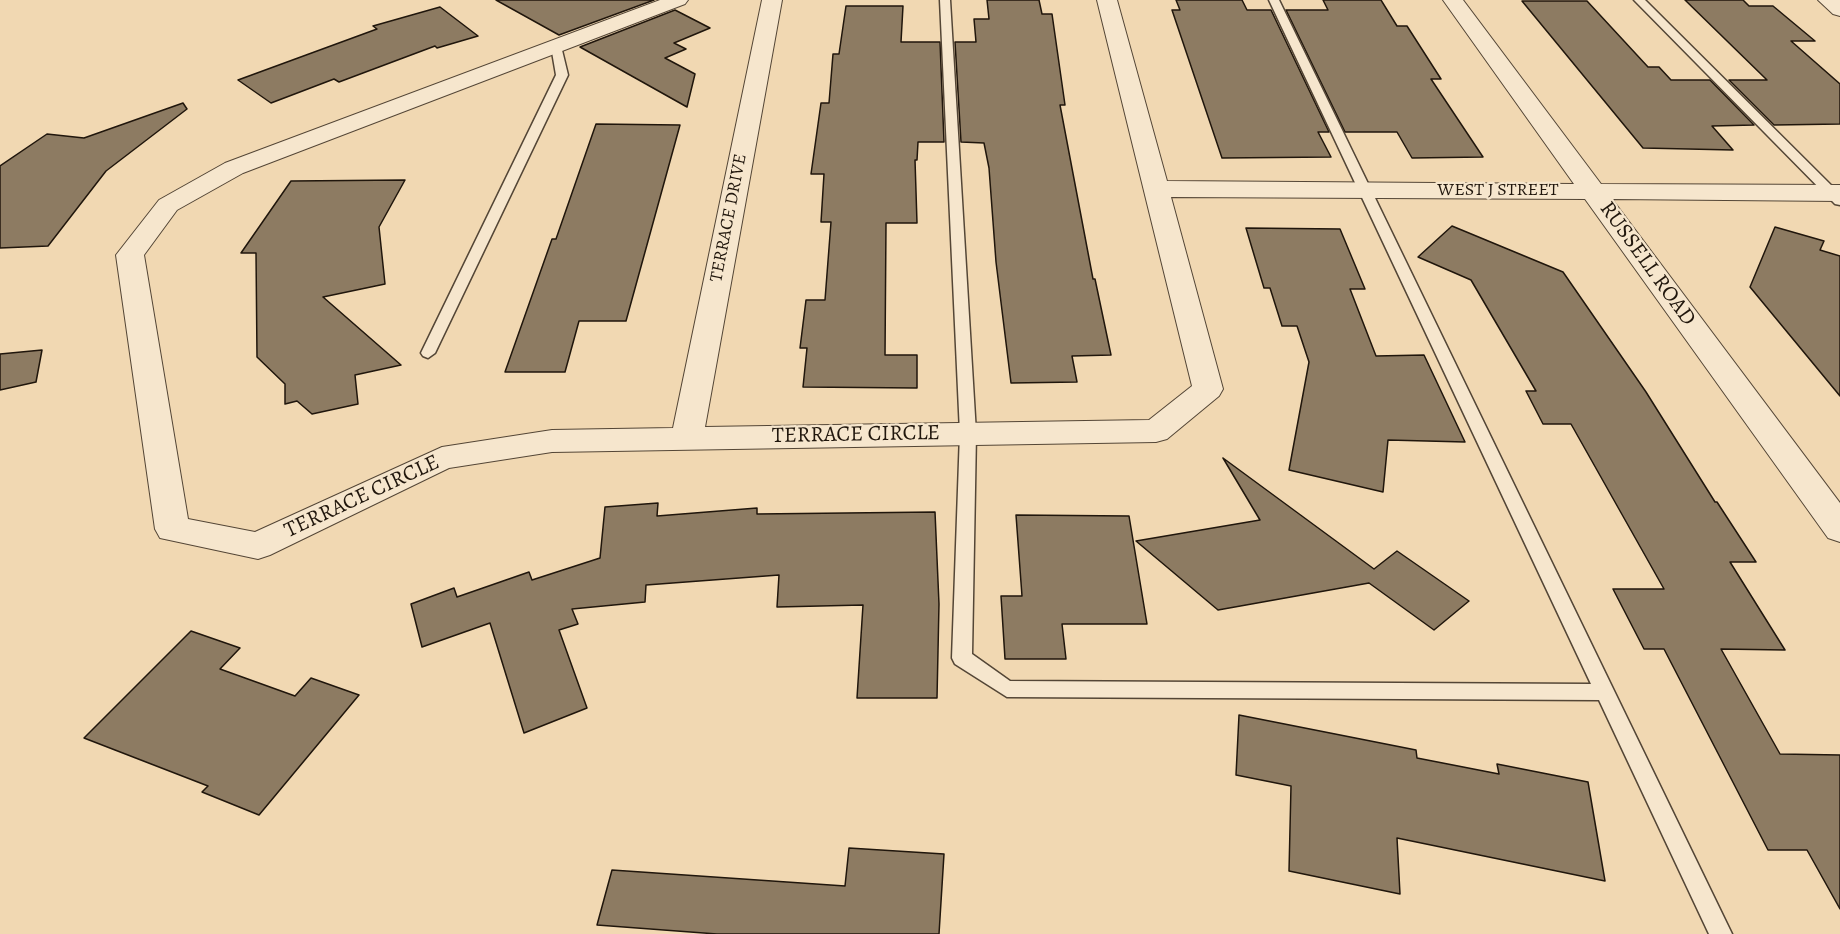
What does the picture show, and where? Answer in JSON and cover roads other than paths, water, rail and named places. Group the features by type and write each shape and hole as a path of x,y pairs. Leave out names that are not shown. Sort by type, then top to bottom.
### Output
{"street":[{"name":"TERRACE CIRCLE","path":"678,0 234,168 168,205 130,255 172,529 258,546 442,458 552,441 1156,431 1208,389 1107,0"},
{"name":"TERRACE DRIVE","path":"687,437 772,0"},
{"name":"RUSSELL ROAD","path":"1453,0 1840,530"},
{"path":"1828,0 1840,10"},
{"name":"WEST J STREET","path":"1156,189 1594,191 1837,195"}],"lane":[{"path":"945,0 968,434 962,658 1007,688 1605,692"},
{"path":"1274,0 1721,934"},
{"path":"1639,0 1837,195"},
{"path":"428,353 562,75 556,46"}]}
